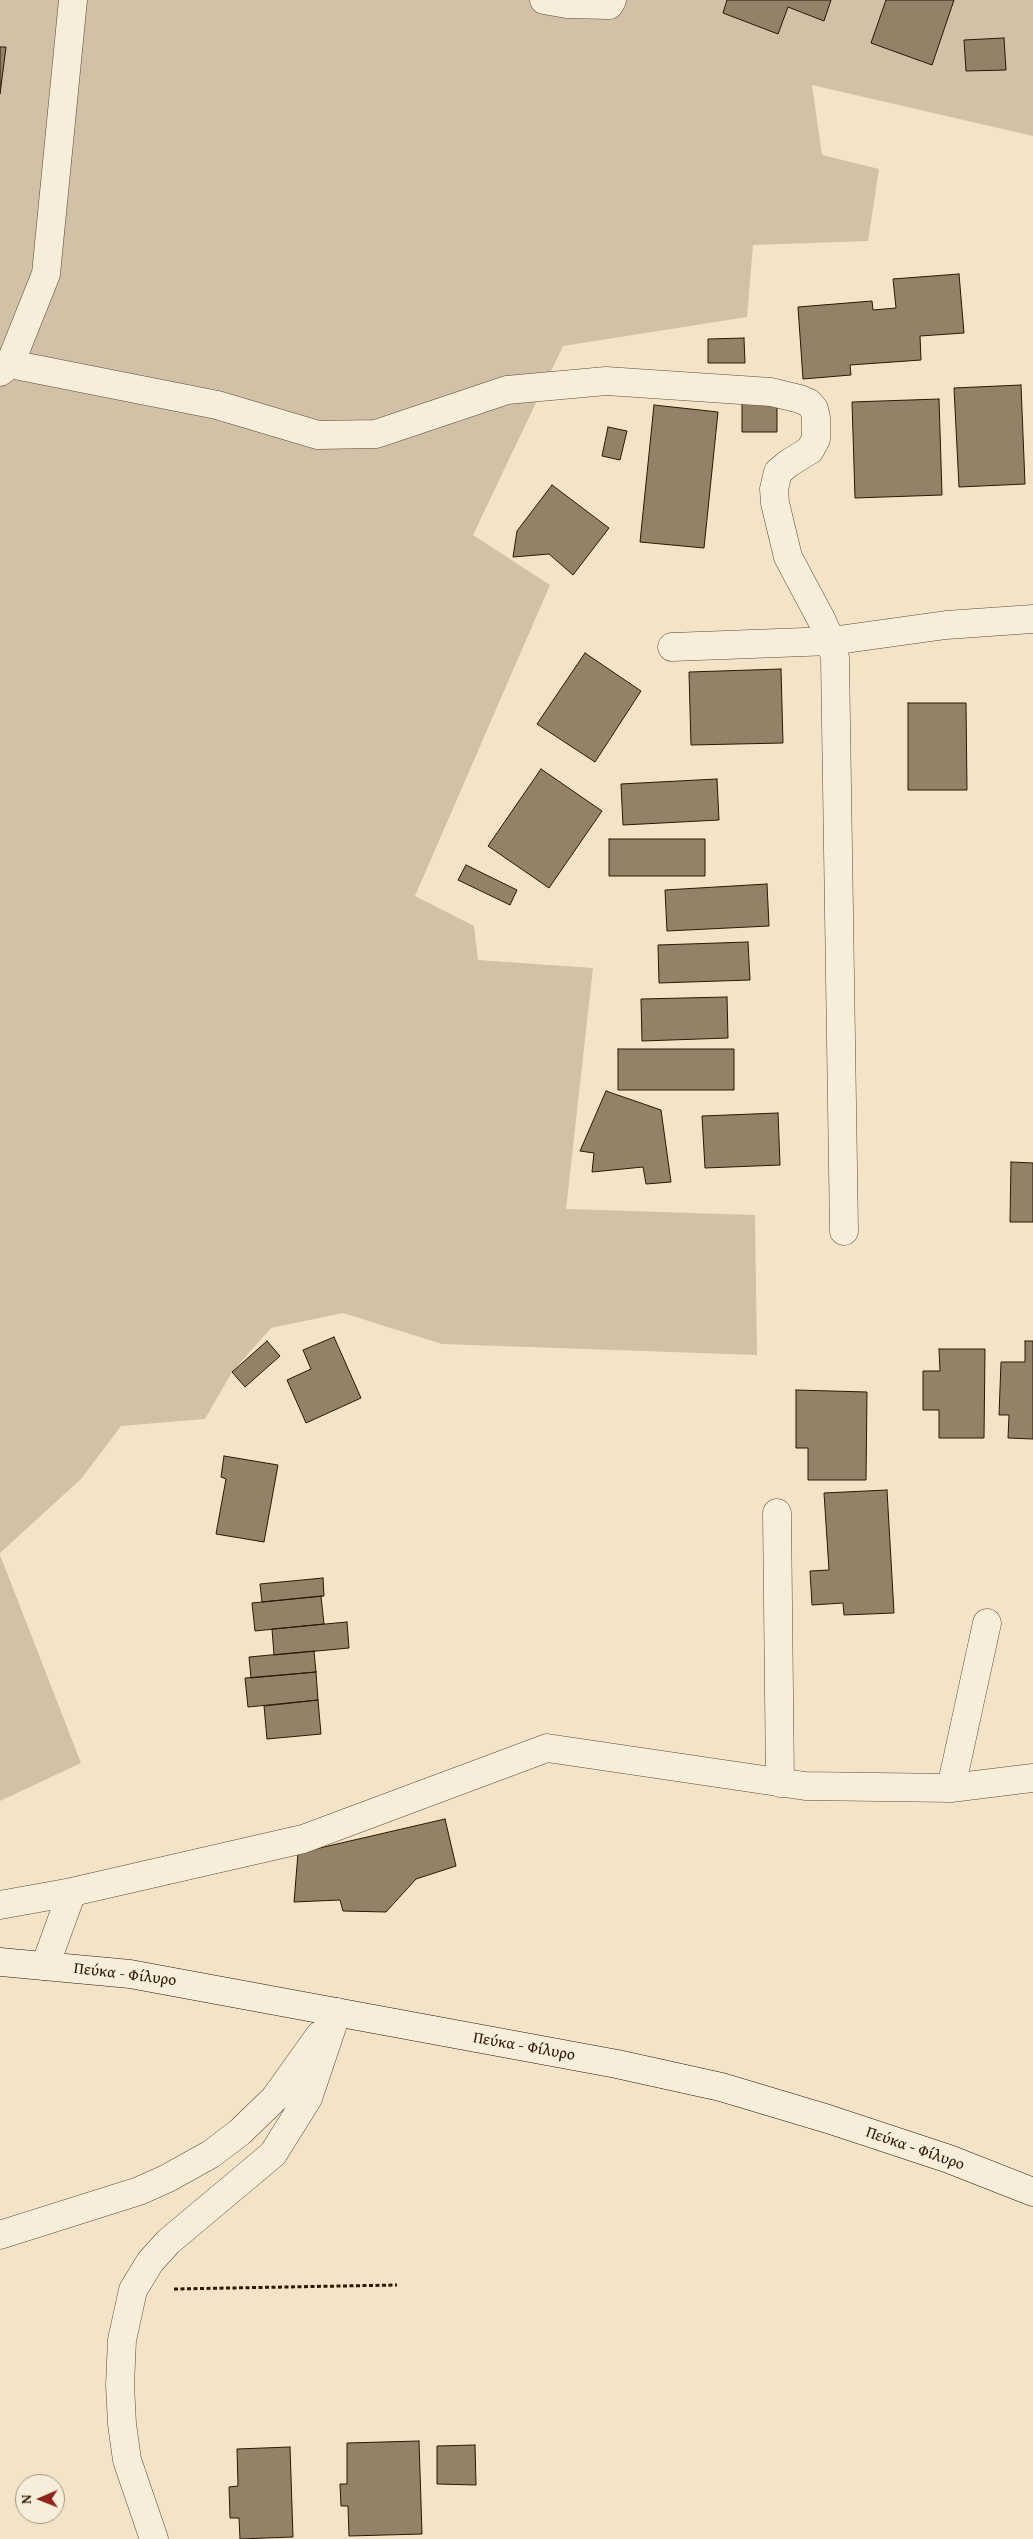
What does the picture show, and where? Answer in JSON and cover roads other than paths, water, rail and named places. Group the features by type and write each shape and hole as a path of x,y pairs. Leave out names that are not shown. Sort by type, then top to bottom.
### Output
{"street":[{"path":"73,0 46,274 5,368 217,406 318,435 376,434 507,390 606,381 771,392 800,399 814,409 816,439 810,450 788,462 778,472 774,488 775,503 788,557 831,642 836,687 844,1231"},
{"path":"544,0 568,4 609,5 612,0"},
{"path":"672,647 831,642 946,625 1033,619"},
{"path":"777,1513 780,1783"},
{"path":"951,1788 987,1623"},
{"path":"0,1905 72,1892 303,1838 548,1748 818,1787 951,1788 1033,1778"},
{"path":"45,1966 72,1892"},
{"name":"Πεύκα - Φίλυρο","path":"0,1962 130,1974 618,2064 720,2087 949,2159 1033,2192"},
{"path":"0,2235 139,2190 168,2178 211,2154 240,2132 275,2098 337,2012"},
{"path":"154,2539 127,2460 122,2424 120,2385 122,2340 133,2290 150,2262 168,2242 273,2154 308,2098 337,2012"}]}
